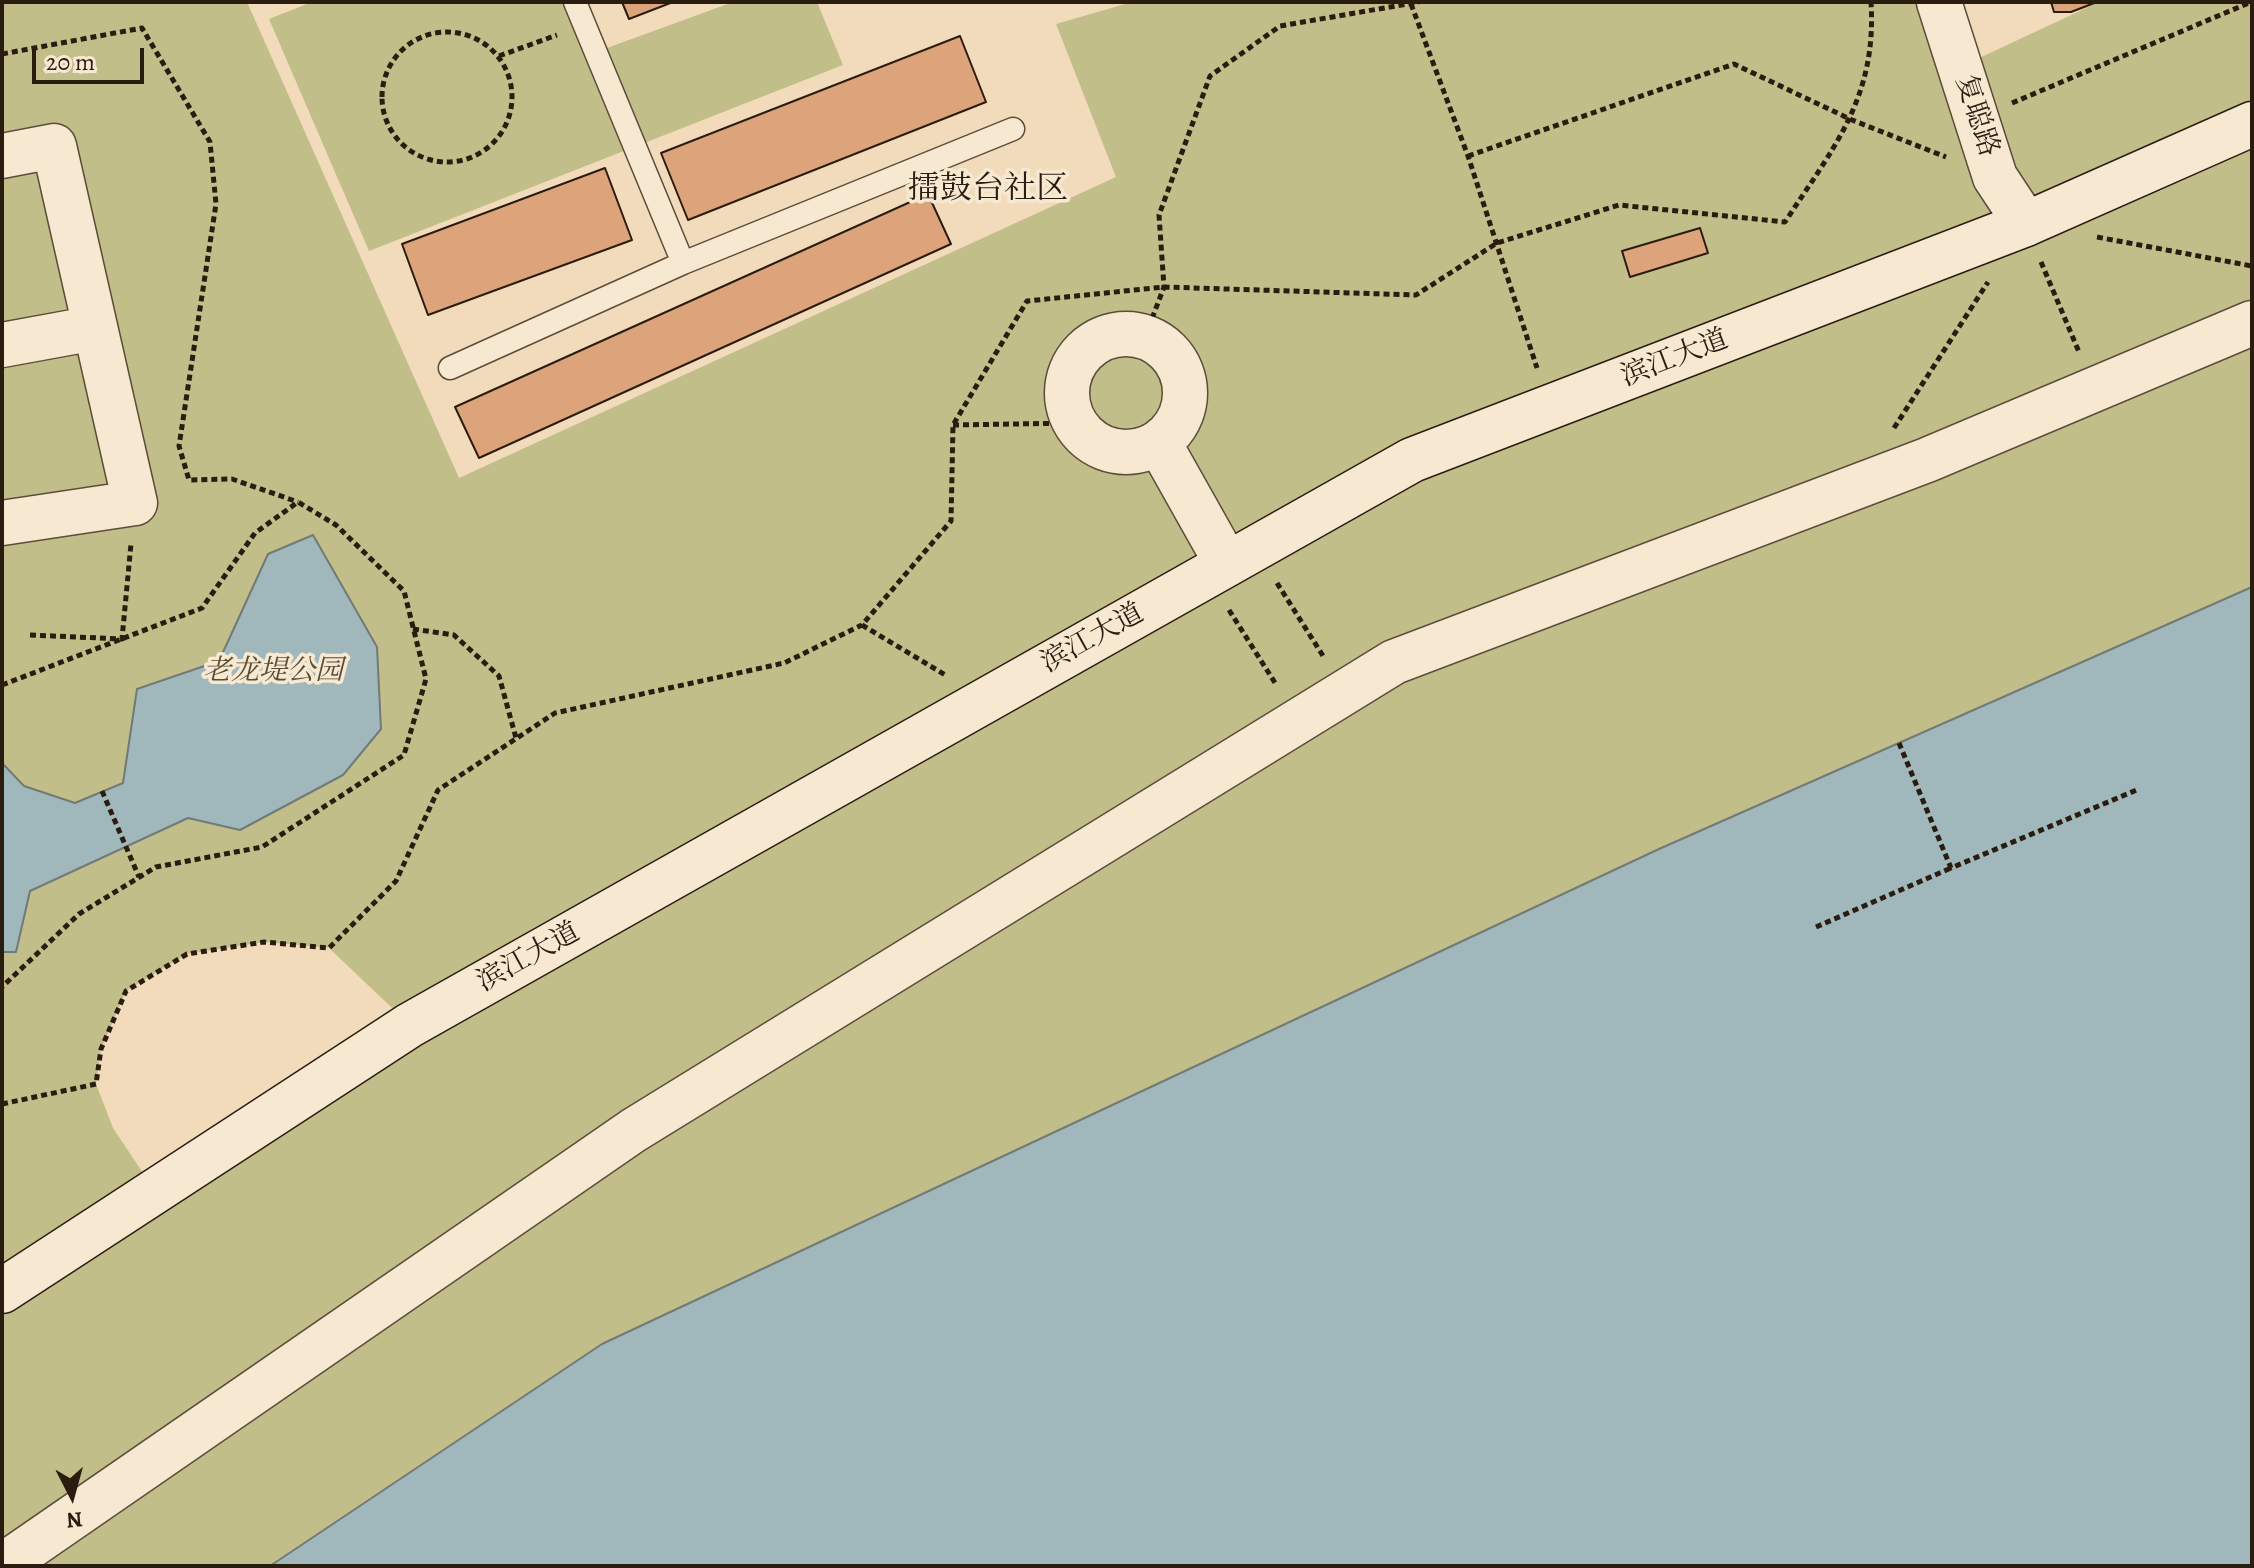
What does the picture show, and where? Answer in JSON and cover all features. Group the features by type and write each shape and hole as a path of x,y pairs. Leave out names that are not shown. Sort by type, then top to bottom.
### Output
{"street":[{"name":"复聪路","path":"1939,2 1995,177 2026,224"},
{"name":"滨江大道","path":"2,1291 410,1025 1412,460 2026,224 2252,124"},
{"path":"2,156 54,146 135,503 2,523"},
{"path":"2,1566 634,1130 1394,662 1927,460 2252,323"},
{"path":"2,345 95,328"},
{"path":"1125,334 1145,337 1162,346 1175,360 1183,376 1186,395 1173,430 1159,443 1141,451 1122,453 1086,438 1074,423 1067,404 1067,383 1074,363 1087,348 1105,338 1125,334"},
{"path":"1159,443 1230,563"}],"lane":[{"path":"575,2 683,263"},
{"path":"450,368 683,263 1013,129"}],"path":[{"path":"1145,337 1164,287 1159,215 1210,76 1280,26 1419,2"},
{"path":"2,1104 96,1084 101,1049 126,991 187,954 264,942 329,948 396,881 438,790 555,713 784,663 862,625 951,521 953,425 1027,301 1164,287 1416,295 1497,243 1619,205 1785,222 1852,120 1874,40 1871,2"},
{"path":"1976,118 2251,2"},
{"path":"1411,4 1468,156 1550,407"},
{"path":"499,56 584,24"},
{"path":"2,54 142,28 210,142 216,204 179,446 189,480 232,479 298,502 336,525 404,591 426,679 404,755 262,847 156,867 79,914 2,987"},
{"path":"444,31 465,34 484,42 499,56 510,76 513,99 508,120 497,140 479,154 458,162 436,162 414,154 397,140 385,121 381,101 387,70 405,46 424,35 444,31"},
{"path":"1468,156 1734,64 1852,120 1995,177"},
{"path":"2026,224 2095,389"},
{"path":"2086,235 2252,266"},
{"path":"1890,434 1992,277"},
{"path":"953,425 1074,423"},
{"path":"2,685 202,608 255,533 298,502"},
{"path":"122,639 135,503"},
{"path":"1230,563 1345,692"},
{"path":"1230,563 1299,721"},
{"path":"862,625 986,699"},
{"path":"413,629 454,635 499,676 516,738"},
{"path":"30,635 122,639"},
{"path":"1899,743 1951,868"},
{"path":"1816,927 2139,789"},
{"path":"102,791 139,877"}],"green space":[{"name":"老龙堤公园","path":"2,2 247,2 459,478 1116,177 1056,24 1132,2 1939,2 1960,67 2099,2 2252,2 2252,587 1659,849 602,1344 270,1566 2,1566","holes":["264,942 329,948 410,1025 155,1191 113,1128 96,1084 101,1049 126,991 187,954"]},
{"path":"312,2 575,2 596,52 733,2 817,2 843,65 369,251 269,19"}],"water":[{"path":"313,535 377,647 381,729 343,775 240,830 188,818 30,891 16,952 2,952 2,763 24,786 75,803 123,783 137,689 219,661 268,554"},
{"path":"2252,587 2252,1566 270,1566 602,1344 1659,849"}],"building":[{"path":"622,2 673,2 629,19"},
{"path":"2051,2 2097,2 2071,12 2054,12"},
{"path":"960,36 986,102 688,220 661,153"},
{"path":"605,168 632,240 428,315 402,244"},
{"path":"928,194 951,244 479,458 455,407"},
{"path":"1700,228 1708,253 1630,277 1622,251"}],"district":[{"name":"擂鼓台社区","path":"988,190"}]}
